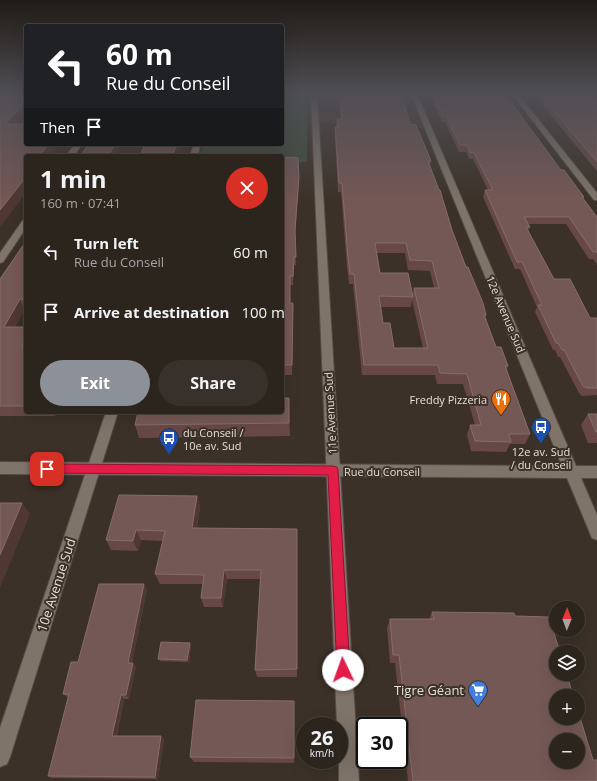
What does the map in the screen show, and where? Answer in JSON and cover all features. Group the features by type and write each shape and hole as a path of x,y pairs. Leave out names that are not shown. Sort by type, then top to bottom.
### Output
{"street":[{"name":"11e Avenue Sud","path":"316,130 349,781"},
{"name":"12e Avenue Sud","path":"429,130 597,533"},
{"path":"544,130 597,198"},
{"path":"0,260 24,225"},
{"name":"10e Avenue Sud","path":"0,757 111,414"},
{"name":"Rue du Conseil","path":"0,468 597,472"}],"green space":[{"path":"284,130 307,130 307,162 284,162 284,154 201,154 203,146 284,146"}],"building":[{"path":"0,130 24,130 24,146 47,146 41,154 24,154 24,180 0,210"},
{"path":"335,130 418,130 431,161 428,161 440,190 452,230 466,267 468,267 483,303 486,315 484,315 496,347 501,347 508,366 505,366 530,434 509,434 511,442 475,441 470,425 481,425 467,374 440,373 438,365 364,365 354,274 350,274 342,183 339,183","holes":["375,243 406,243 410,260 432,261 439,288 414,288 428,348 394,348 390,323 383,323 379,296 413,297 408,273 380,273"]},
{"path":"453,130 532,130 561,170 564,170 597,217 597,253 593,252 569,217 524,217 530,227 526,227 554,279 570,279 590,318 597,318 597,388 586,388 583,386 564,350 562,350 558,343 556,343 538,305 542,305 522,262 517,262 485,190 493,190 474,153 470,153 467,145 460,145"},
{"path":"570,130 597,130 597,162"},
{"path":"88,146 114,146 109,154 82,154"},
{"path":"144,146 176,146 173,154 141,154"},
{"path":"284,157 298,158 299,177 295,230 296,257 294,257 293,276 290,276 290,303 293,303 292,365 284,365"},
{"path":"24,244 24,299 20,299 4,327 24,327 24,342 22,346 24,346 24,406 0,406 0,279"},
{"path":"284,398 289,398 289,423 135,425 138,414 284,414"},
{"path":"588,414 597,414 597,432 596,432"},
{"path":"119,495 197,496 192,528 297,529 297,669 255,670 261,570 224,570 221,598 201,598 204,575 155,574 165,531 136,530 133,541 106,540"},
{"path":"0,503 22,503 0,555"},
{"path":"99,584 144,584 128,663 133,663 126,695 121,695 112,736 161,736 155,777 48,776 69,694 63,694 71,662 78,662"},
{"name":"Tigre Géant","path":"432,612 514,613 515,616 549,617 549,637 555,637 558,645 549,645 549,681 569,681 571,689 549,689 549,725 582,725 585,733 549,733 549,769 585,769 585,734 593,760 597,760 597,781 413,781 408,736 408,717 406,717 399,655 393,655 390,619 434,619"},
{"path":"161,642 190,643 187,660 158,659"},
{"path":"196,700 294,701 294,758 190,757"}],"place":[{"name":"Freddy Pizzeria","path":"501,416"},
{"name":"12e av. Sud / du Conseil","path":"541,444"},
{"name":"du Conseil / 10e av. Sud","path":"169,455"},
{"name":"Tigre Géant","path":"478,707"}],"route":[{"path":"47,469 333,470 343,670"}]}
